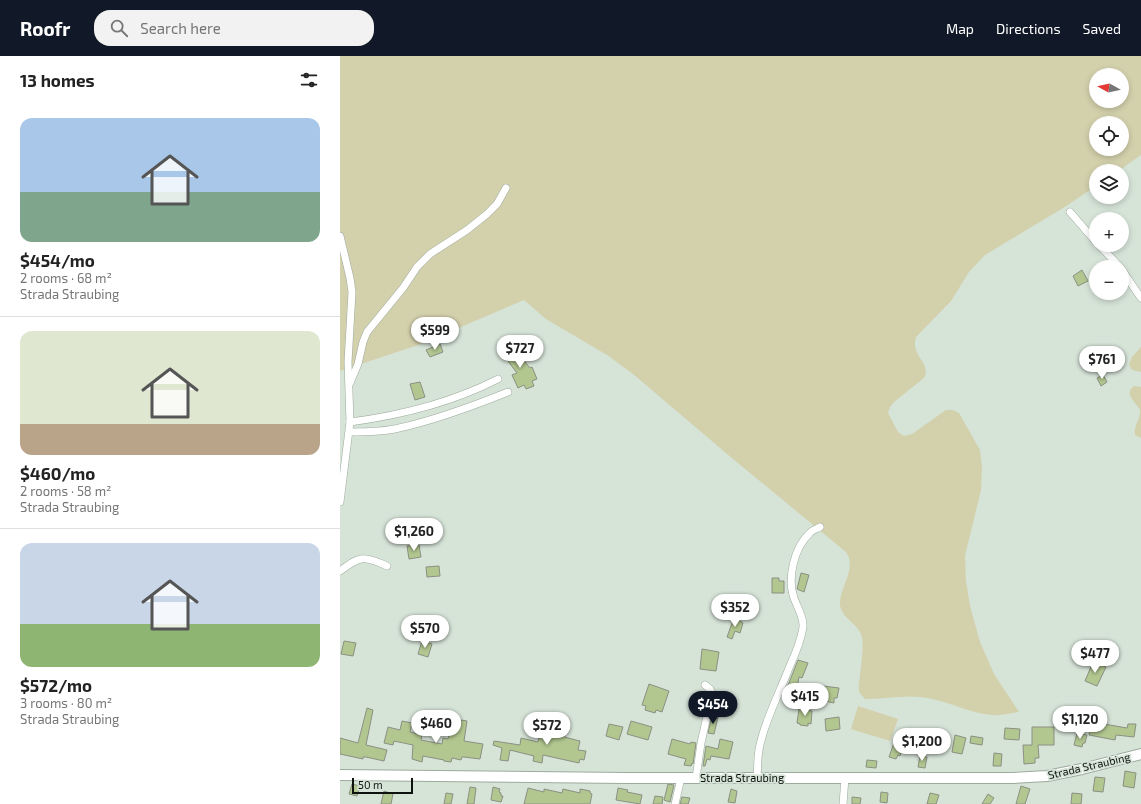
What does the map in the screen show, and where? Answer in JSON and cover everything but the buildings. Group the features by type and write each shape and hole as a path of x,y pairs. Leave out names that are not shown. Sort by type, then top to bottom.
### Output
{"main road":[{"name":"Strada Straubing","path":"340,775 682,778 1013,778 1048,776 1141,754"}],"street":[{"path":"349,386 358,364 367,332 404,288 417,267 430,254 467,230 487,214 497,204 506,188"},
{"path":"1070,212 1089,234"},
{"path":"340,236 352,292 348,362 350,432 340,502"},
{"path":"1106,252 1113,260"},
{"path":"1129,280 1141,298"},
{"path":"350,422 383,418 408,412 449,400 481,388 498,379"},
{"path":"350,432 398,428 465,408 508,392"},
{"path":"758,778 760,746 764,730 801,638 803,625 791,585 796,553 810,532 820,527"},
{"path":"340,571 360,558 371,559 387,566"},
{"path":"696,778 701,743 712,694 710,689 705,685"},
{"path":"675,804 682,778"},
{"path":"843,804 845,778"}],"shaded area":[{"path":"340,56 1141,56 1141,155 1128,164 1089,164 1089,191 985,255 969,272 951,301 916,337 916,350 926,372 924,378 894,402 888,413 898,432 904,436 912,434 946,410 953,410 959,413 980,450 982,469 981,490 965,556 966,581 970,606 980,642 994,674 1019,712 998,715 983,714 938,700 920,697 906,696 865,699 859,692 863,646 861,634 845,616 840,607 841,596 848,577 850,564 846,552 633,374 607,355 546,319 524,300 421,344 340,371"},
{"path":"1141,347 1141,372 1132,370 1129,365 1132,357"},
{"path":"1134,386 1141,387 1141,438 1135,435 1140,410 1130,395 1131,389"},
{"path":"858,706 898,719 890,741 851,729"}]}
